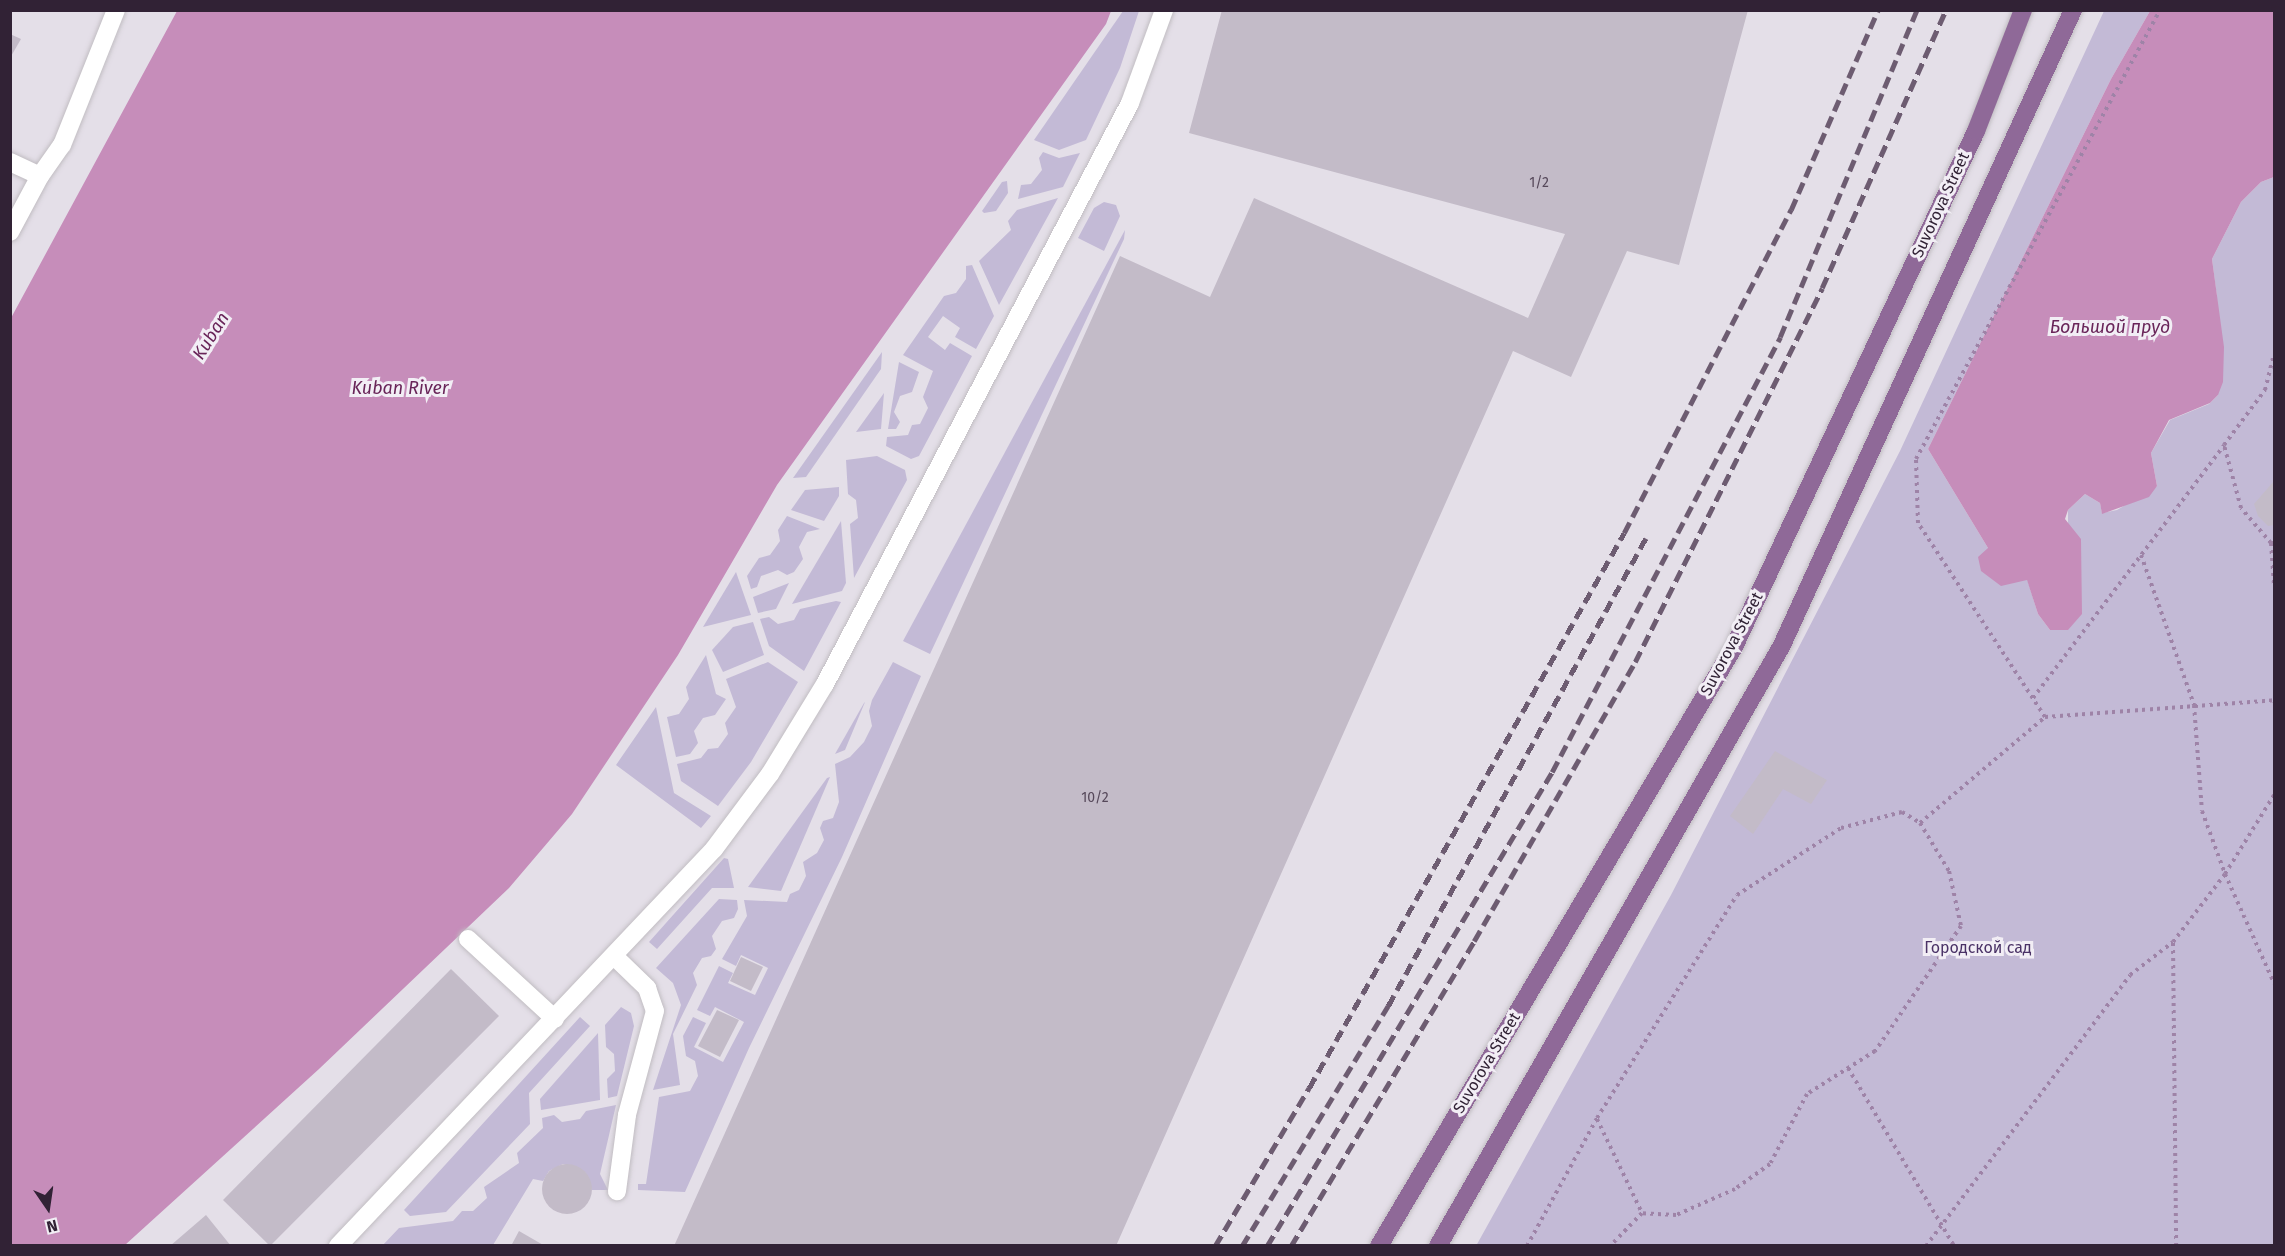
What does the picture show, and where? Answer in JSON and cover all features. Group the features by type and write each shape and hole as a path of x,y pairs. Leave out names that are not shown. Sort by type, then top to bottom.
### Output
{"main road":[{"name":"Suvorova Street","path":"1379,1245 1734,647 1976,131 2023,10"},
{"path":"1438,1245 1782,645 2073,10"}],"street":[{"path":"10,232 40,176 62,145 116,10"},
{"path":"338,1245 615,957 714,849 770,774 825,684 1130,103 1164,10"},
{"path":"10,162 40,176"},
{"path":"468,939 555,1019"},
{"path":"615,957 647,988 655,1011 627,1115 617,1191"}],"path":[{"path":"2045,717 1918,523 1916,459 2160,10"},
{"path":"2033,698 2265,390 2274,355"},
{"path":"2224,445 2241,508 2273,543 2274,586"},
{"path":"2142,555 2194,705 2202,811 2225,874 2274,983"},
{"path":"1920,823 2045,717 2274,700"},
{"path":"1926,1245 2130,975 2174,942 2225,874 2274,794"},
{"path":"1527,1245 1597,1118 1737,895 1841,828 1902,812 1920,823 1949,871 1961,926 1875,1051 1807,1094 1770,1164 1734,1190 1676,1215 1642,1213 1610,1245"},
{"path":"2174,942 2176,1245"},
{"path":"1848,1068 1954,1245"},
{"path":"1597,1118 1642,1213"}],"green space":[{"path":"1123,11 1139,11 1120,68 1086,140 1059,150 1034,140"},
{"name":"Городской сад","path":"2104,11 2150,11 2111,79 1928,449 1988,548 2027,579 2038,614 2050,630 2068,629 2068,510 2085,494 2100,503 2102,513 2117,510 2157,486 2151,453 2170,420 2209,404 2218,395 2217,297 2212,259 2241,202 2261,182 2274,177 2274,1245 1476,1246 1671,895 1900,451"},
{"path":"1043,152 1059,158 1080,153 1063,187 1018,199 1021,185 1031,184 1042,170 1039,158"},
{"path":"1007,181 1008,193 996,211 984,213 982,211 1002,182"},
{"path":"1058,198 999,305 979,261 1011,230 1008,221 1017,210"},
{"path":"1104,202 1116,205 1120,216 1104,251 1078,238 1094,208"},
{"path":"1125,230 1124,239 930,654 903,641"},
{"path":"972,265 994,316 976,349 955,337 960,328 943,316 928,337 945,350 950,343 972,356 919,456 911,459 886,446 887,437 908,435 912,425 920,424 928,408 923,397 933,371 903,355 944,296 956,293 966,279 966,266"},
{"path":"882,352 881,369 806,477 793,478"},
{"path":"899,362 919,372 912,392 900,396 894,412 900,422 896,429 888,429"},
{"path":"884,393 881,429 856,432"},
{"path":"877,456 905,470 907,480 854,578 850,524 858,518 856,500 848,494 846,460"},
{"path":"839,487 839,496 824,521 791,510 805,490"},
{"path":"787,516 820,529 807,532 799,547 803,559 794,572 787,575 778,570 761,576 757,587 751,589 747,576 759,558 770,555 780,541 778,530"},
{"path":"841,521 846,583 842,591 792,604"},
{"path":"736,572 751,615 703,627"},
{"path":"789,583 776,609 758,613 753,597"},
{"path":"836,601 841,602 804,671 769,646 760,619 769,617 778,624 794,620 800,609"},
{"path":"753,622 764,655 723,672 712,650 733,627"},
{"path":"706,655 716,694 726,699 715,715 703,718 694,731 698,743 690,754 676,757 667,717 679,714 689,699 686,687"},
{"path":"768,662 798,682 751,762 718,806 681,781 677,764 701,758 708,749 718,748 728,734 725,723 736,707 726,679"},
{"path":"893,662 921,676 842,857 749,1048 685,1192 638,1190 638,1184 646,1184 659,1097 690,1091 698,1076 695,1061 686,1056 683,1036 693,1017 706,1023 694,1047 723,1062 744,1022 715,1007 710,1016 697,1010 719,966 733,973 728,983 755,995 768,968 741,955 736,966 722,959 747,916 744,900 787,902 790,894 799,890 806,876 803,862 817,853 824,840 820,828 823,821 833,818 839,802 835,764 850,757 864,742 872,726 869,711 872,700"},
{"path":"864,703 845,750 835,754"},
{"path":"656,707 674,793 711,816 701,828 616,765"},
{"path":"830,777 781,891 748,887 827,778"},
{"path":"724,858 728,859 734,888 712,888 657,949 649,942"},
{"path":"719,899 737,900 738,909 734,918 722,921 712,936 716,949 711,956 702,958 693,973 697,985 673,1034 680,1085 653,1090 681,1005 673,983 656,968"},
{"path":"621,1007 631,1013 634,1026 617,1096 608,1098 607,1079 615,1071 614,1054 606,1047 605,1025"},
{"path":"580,1017 590,1026 529,1093 530,1124 446,1212 410,1216 404,1210"},
{"path":"598,1033 600,1100 541,1110 540,1099"},
{"path":"616,1105 600,1174 608,1190 592,1190 585,1172 563,1164 549,1171 543,1181 533,1179 493,1245 382,1246 399,1228 453,1221 462,1211 473,1211 487,1198 484,1187 519,1163 517,1153 543,1128 542,1118 554,1115 562,1122 580,1119 586,1111"}],"water":[{"name":"Kuban River","path":"177,11 1111,11 1106,24 777,485 678,655 572,814 509,888 319,1069 125,1245 11,1246 11,318"},
{"name":"Большой пруд","path":"2150,11 2274,11 2274,177 2261,182 2241,202 2212,259 2224,347 2223,382 2218,395 2210,403 2169,420 2151,453 2157,486 2149,497 2102,514 2100,503 2085,494 2068,510 2065,519 2081,539 2082,614 2068,630 2050,630 2038,614 2027,580 2001,586 1981,571 1978,557 1988,548 1928,449 2111,79"}],"building":[{"path":"1222,10 1748,10 1679,265 1627,251 1571,377 1513,351 1116,1246 674,1246 1120,256 1210,297 1254,198 1528,318 1565,234 1189,133"},
{"path":"10,34 21,39 10,58"},
{"path":"2274,481 2274,525 2268,526 2258,516 2254,504"},
{"path":"1775,751 1827,780 1811,804 1783,789 1753,834 1730,816"},
{"path":"741,957 763,967 751,991 730,981"},
{"path":"451,969 499,1016 270,1246 223,1200"},
{"path":"717,1010 739,1020 720,1057 698,1046"},
{"path":"562,1164 572,1164 585,1171 592,1184 592,1194 585,1207 572,1214 562,1214 553,1210 546,1203 542,1194 542,1184 546,1175 553,1168"},
{"path":"206,1215 231,1246 170,1246"},
{"path":"519,1231 545,1246 511,1246"}],"railway":[{"path":"1215,1246 1309,1088 1624,533 1791,210 1878,10"},
{"path":"1267,1246 1552,772 1780,337 1917,10"},
{"path":"1291,1246 1474,941 1635,662 1822,288 1946,10"},
{"path":"1242,1246 1388,1006 1648,534"}],"water label":[{"name":"Kuban","path":"211,336"}]}
